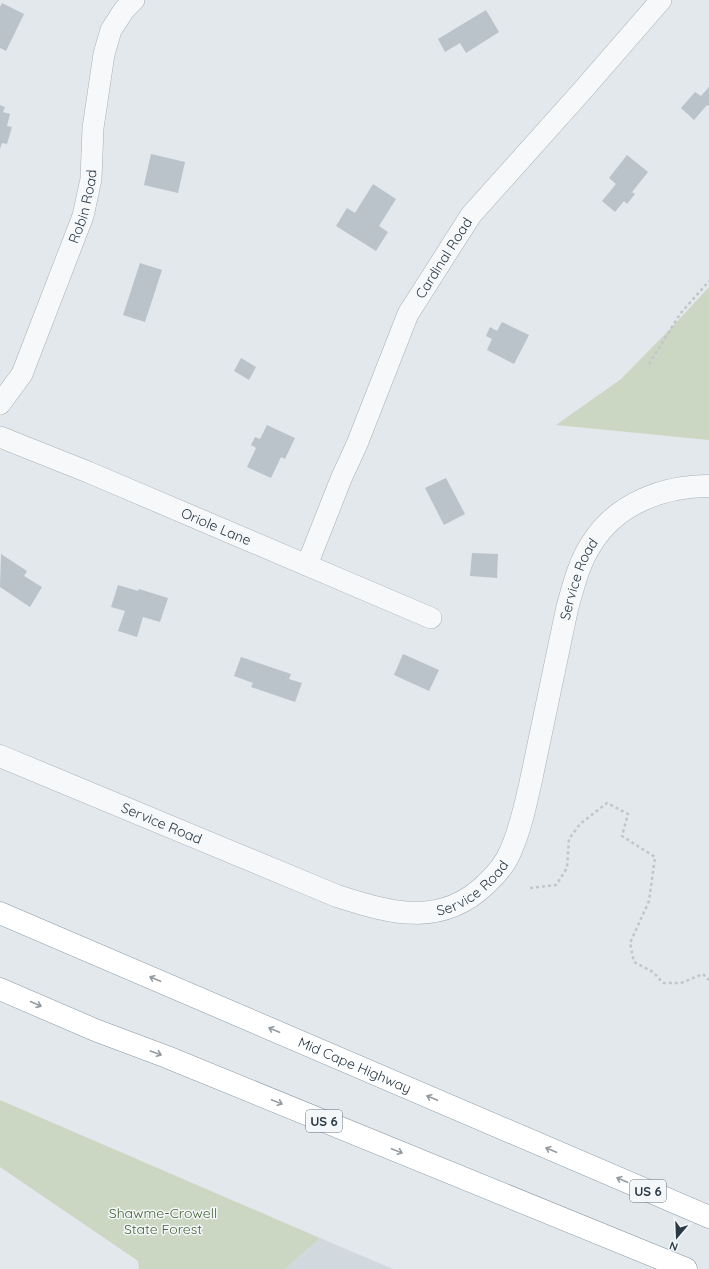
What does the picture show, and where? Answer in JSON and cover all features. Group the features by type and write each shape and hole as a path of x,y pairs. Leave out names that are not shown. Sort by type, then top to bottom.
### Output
{"highway":[{"name":"Mid Cape Highway","path":"0,913 709,1217"},
{"name":"US 6","path":"0,989 95,1030 167,1057 686,1269"}],"street":[{"name":"Robin Road","path":"0,404 22,374 83,216 91,179 93,128 104,54 111,30 124,10 134,0"},
{"name":"Cardinal Road","path":"307,565 412,307 471,215 661,0"},
{"name":"Oriole Lane","path":"0,437 88,472 431,618"},
{"name":"Service Road","path":"0,756 337,896 370,906 402,913 419,914 436,912 450,907 466,900 493,878 511,850 524,810 530,785 567,609 578,572 591,543 602,529 618,514 634,504 672,490 693,486 709,486"}],"path":[{"path":"649,364 680,314 709,281"},
{"path":"530,888 556,885 567,868 569,839 580,824 607,803 628,814 622,836 655,857 649,901 630,943 634,962 653,972 663,983 681,983 703,974 709,980"}],"shaded area":[{"path":"320,1238 393,1269 285,1269"}],"green space":[{"path":"709,287 709,440 556,425 621,379"},
{"name":"Shawme-Crowell State Forest","path":"0,1100 320,1238 285,1269 139,1269 138,1261 0,1167"}],"building":[{"path":"2,3 24,14 6,51 0,48 0,7"},
{"path":"486,10 499,32 466,53 460,43 445,52 438,39"},
{"path":"709,87 709,106 707,105 694,120 681,108 695,92 701,96"},
{"path":"0,105 5,107 3,112 10,114 7,126 12,127 7,144 2,143 0,149"},
{"path":"151,154 185,162 178,193 144,185"},
{"path":"627,155 648,172 632,192 635,194 627,204 624,201 615,212 602,201 616,184 609,178"},
{"path":"373,184 396,199 379,226 388,232 376,251 336,226 347,208 355,213"},
{"path":"140,263 162,270 145,322 123,315"},
{"path":"502,322 529,335 514,364 487,350 492,339 486,336 490,327 497,331"},
{"path":"241,358 256,367 249,380 234,371"},
{"path":"267,425 295,438 285,459 281,457 271,478 247,467 256,448 251,445 255,437 260,439"},
{"path":"446,478 465,514 444,525 425,488"},
{"path":"472,553 498,554 497,578 470,576"},
{"path":"1,554 27,571 24,576 42,587 30,607 0,587"},
{"path":"118,585 138,591 139,589 168,598 160,622 143,617 137,637 118,631 125,611 111,607"},
{"path":"403,654 439,670 429,691 394,675"},
{"path":"241,657 291,674 289,679 302,683 295,702 251,687 253,683 234,676"}]}
